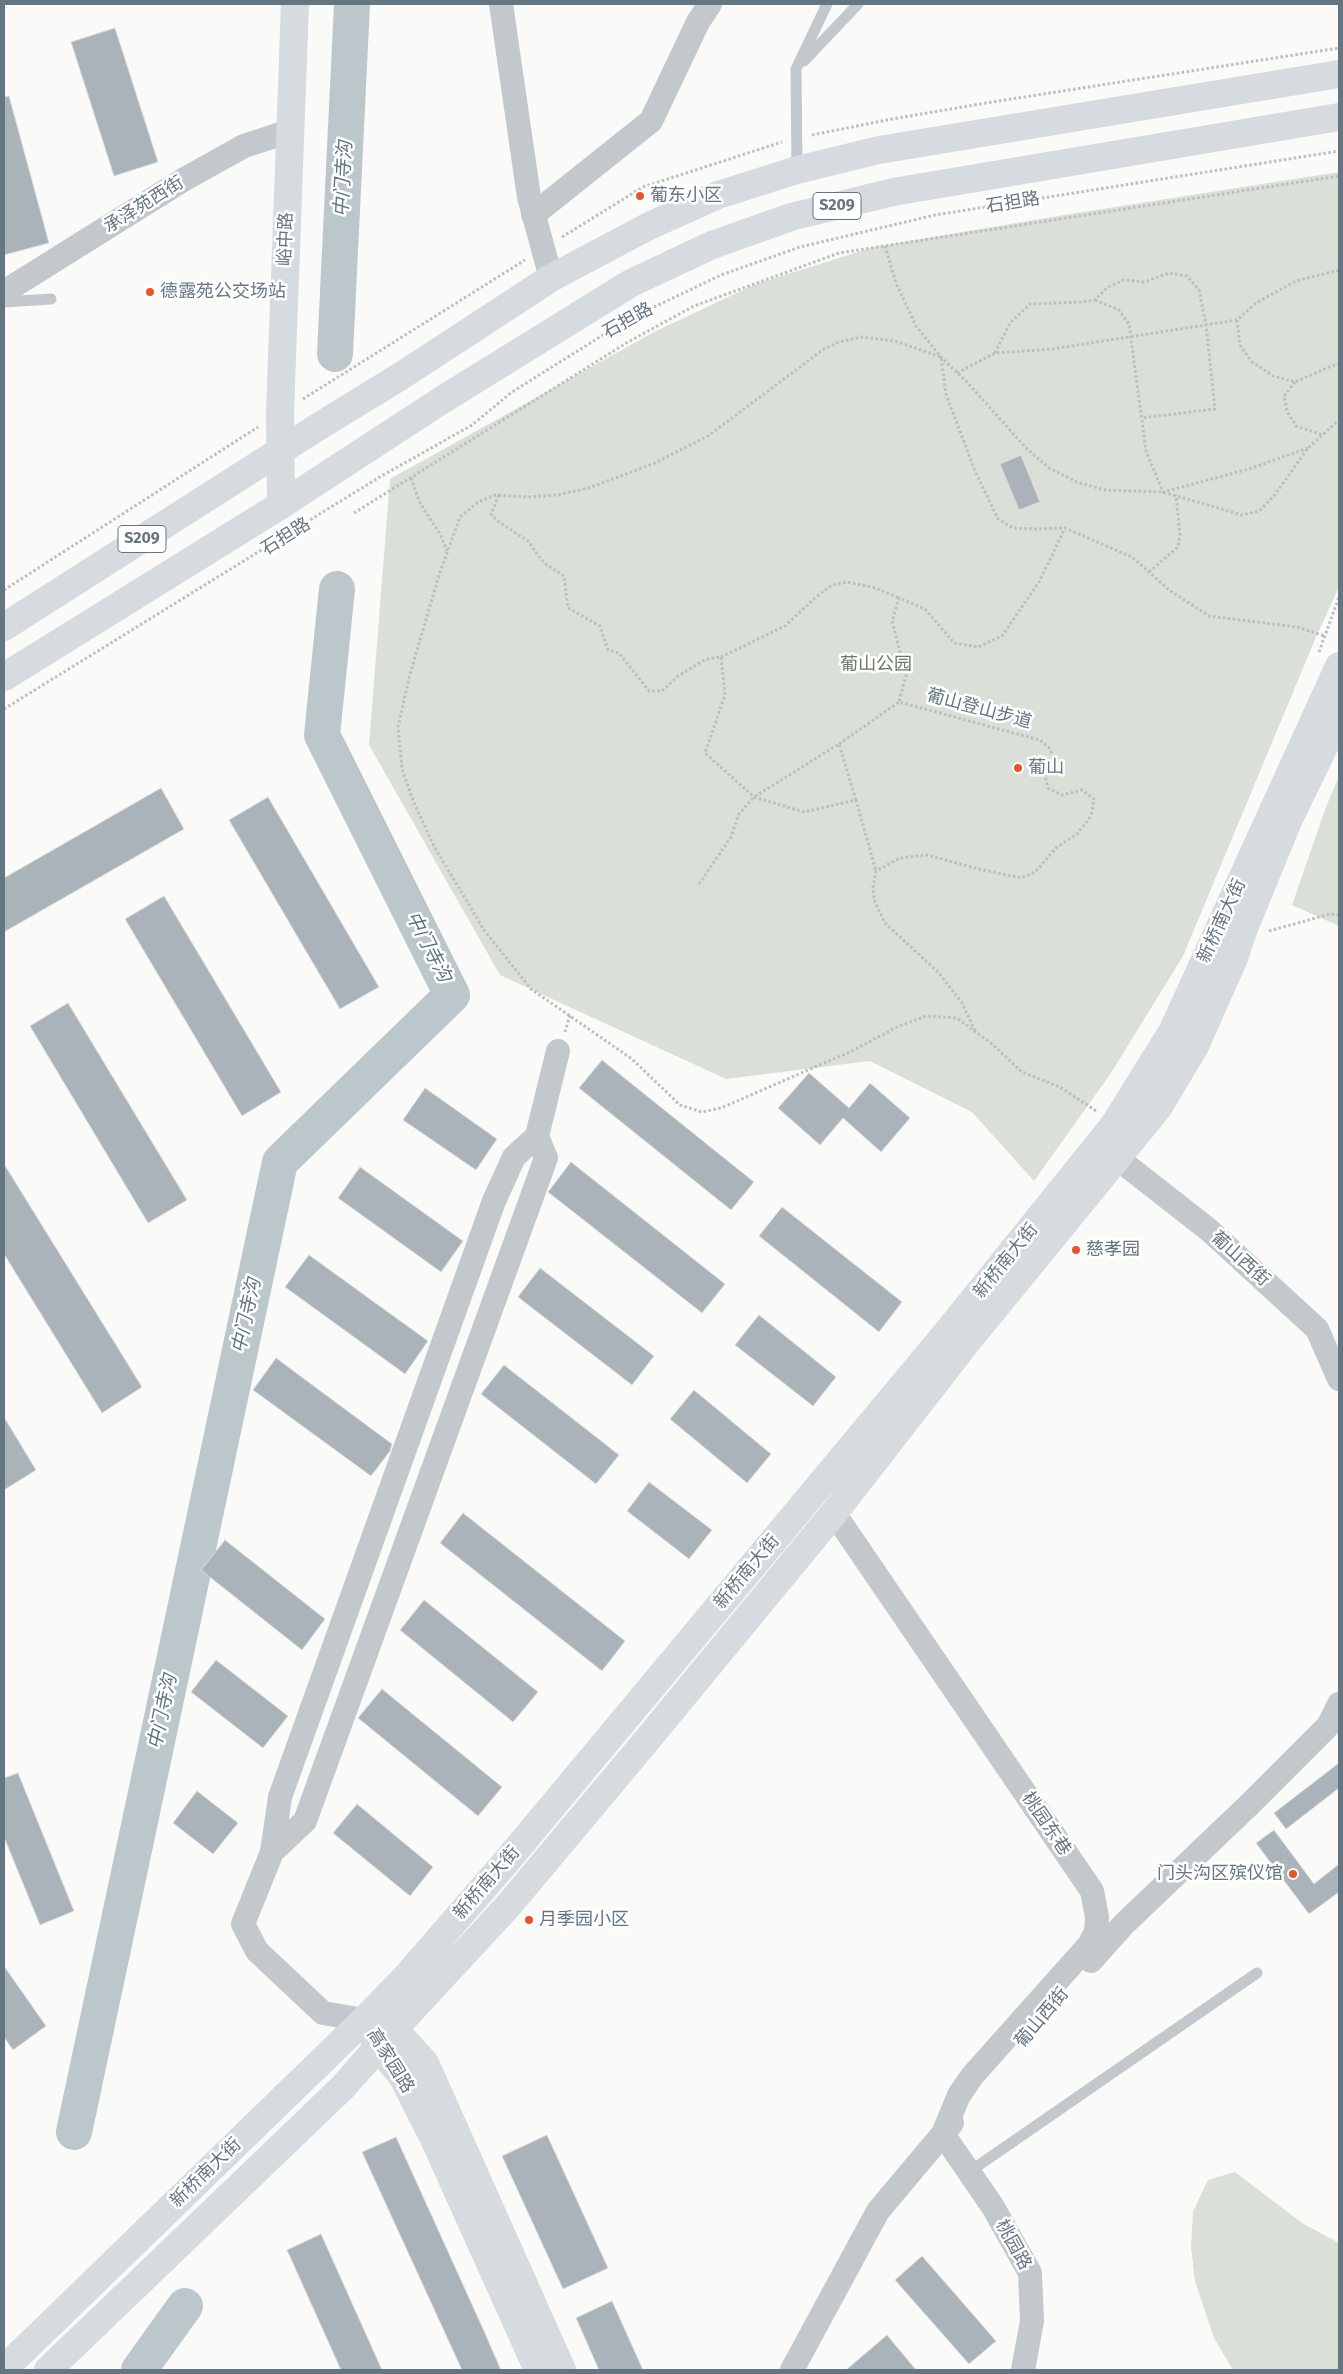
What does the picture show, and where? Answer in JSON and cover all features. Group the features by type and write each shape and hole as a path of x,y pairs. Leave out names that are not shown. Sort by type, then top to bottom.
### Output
{"main road":[{"name":"峪中路","path":"281,505 280,451 294,4"},
{"name":"S209","path":"4,627 401,376 551,278 649,226 718,195 797,170 879,150 1339,74"},
{"name":"石担路","path":"4,677 281,505 385,436 631,283 712,244 791,217 893,192 1339,117"},
{"name":"新桥南大街","path":"4,2369 406,1977 505,1863 950,1330 1114,1125 1172,1032 1329,660"},
{"name":"新桥南大街","path":"48,2370 343,2087 508,1906 834,1513 967,1342 1158,1108 1195,1046 1234,958 1243,931 1288,821 1339,716"},
{"name":"高家园路","path":"364,2020 386,2038 425,2063 562,2370"},
{"name":"高家园路","path":"386,2038 402,2076 435,2141 538,2370"}],"street":[{"path":"501,4 533,215 551,278"},
{"path":"533,215 651,121 698,22 710,4"},
{"name":"承泽苑西街","path":"4,292 183,180 244,146 290,131"},
{"path":"364,2020 323,2013 258,1950 243,1924 272,1852 280,1796 494,1201 514,1157 537,1136 558,1052"},
{"path":"272,1852 305,1821 546,1158 537,1136"},
{"name":"葡山西街","path":"1117,1158 1209,1230 1317,1330 1339,1378"},
{"name":"桃园东巷","path":"834,1513 1092,1891 1096,1932 1089,1945 973,2074 959,2095 944,2134"},
{"name":"葡山西街","path":"792,2370 878,2211 1124,1924 1250,1805 1328,1726 1339,1704"},
{"name":"桃园路","path":"944,2134 992,2208 1030,2273 1032,2321 1023,2370"}],"lane":[{"path":"797,170 796,69 827,4"},
{"path":"796,69 858,4"},
{"path":"4,302 51,299"},
{"path":"969,2172 1257,1972"}],"path":[{"name":"石担路","path":"4,709 305,525 378,478 472,425 512,392 627,320 721,275 800,248 935,215 1339,151"},
{"path":"354,513 628,342 694,306 839,253 1339,176"},
{"path":"885,246 896,283 916,326 941,357 1025,447 1049,468 1078,482 1105,490 1163,492 1242,515 1258,510 1274,496 1308,448 1339,420"},
{"path":"957,373 995,354 1052,349 1237,320 1256,303 1296,281 1339,270"},
{"path":"1095,300 1108,287 1124,280 1144,282 1169,273 1187,276 1199,290 1206,325 1215,409 1141,418"},
{"path":"995,354 1010,323 1030,304 1095,300 1119,310 1129,324 1132,337 1146,452 1163,492"},
{"path":"1237,320 1240,345 1251,361 1274,376 1295,382"},
{"path":"941,357 895,340 862,337 839,342 824,349 708,436 655,463 589,488 557,495 527,497 499,495 478,502 460,517 409,678 398,727 402,769 414,803 440,856 484,930 531,989 632,1059 680,1105 702,1112 729,1104 852,1051 897,1027 926,1016 957,1018 975,1031 1022,1072 1060,1087 1098,1113 1103,1108"},
{"path":"941,357 946,394 976,471 998,519 1013,528 1036,530 1065,528 1132,557 1168,590 1209,616 1297,627 1325,636"},
{"path":"1323,434 1296,426 1287,411 1284,396 1295,382 1339,363"},
{"path":"1163,492 1249,469 1308,448"},
{"path":"411,478 420,503 440,534 448,552"},
{"path":"499,495 491,514 528,541 544,562 564,576 568,608 600,626 608,650 619,653 649,691 662,691 678,676 706,659 721,657 785,626 832,585 847,582 876,588 925,609 954,643 978,647 1002,636 1013,623 1039,582 1065,528"},
{"path":"1148,572 1178,546 1180,535 1176,495"},
{"path":"1329,660 1325,636 1339,597"},
{"name":"葡山登山步道","path":"699,884 731,837 739,814 754,797 839,744 899,702 906,675 892,621 899,598"},
{"path":"721,657 725,695 705,753 754,797 804,812 856,800"},
{"name":"葡山登山步道","path":"876,871 900,858 926,855 1021,878 1035,872 1057,847 1077,834 1091,816 1094,798 1082,790 1062,796 1048,788 1045,775 1054,760 1050,749 1040,740 899,702"},
{"path":"839,744 876,871 873,887 874,900 884,923 939,973 962,1003 975,1031"},
{"path":"1243,931 1273,930 1330,914 1339,915"}],"green space":[{"name":"葡山公园","path":"1339,172 1339,587 1316,637 1183,956 1111,1073 1034,1181 972,1112 870,1061 726,1079 500,975 369,745 390,479 654,332 756,284 874,247"},
{"path":"1339,776 1339,926 1292,905 1326,807"},
{"path":"1235,2172 1302,2223 1339,2243 1339,2370 1233,2370 1214,2338 1195,2281 1191,2247 1193,2212 1208,2180"}],"building":[{"path":"115,28 158,162 114,176 71,42"},
{"path":"9,96 49,243 4,255 4,97"},
{"path":"1021,455 1040,502 1019,510 1000,464"},
{"path":"161,788 184,829 4,932 4,878"},
{"path":"268,797 379,987 340,1009 229,820"},
{"path":"164,896 281,1092 242,1116 125,919"},
{"path":"68,1003 187,1200 148,1223 30,1026"},
{"path":"602,1060 754,1182 731,1210 579,1088"},
{"path":"809,1073 849,1108 870,1083 910,1118 881,1152 843,1118 820,1145 778,1108"},
{"path":"425,1088 497,1139 476,1170 403,1120"},
{"path":"571,1162 725,1284 702,1313 548,1192"},
{"path":"4,1164 142,1387 102,1413 4,1254"},
{"path":"360,1167 463,1241 441,1272 338,1198"},
{"path":"782,1207 902,1302 879,1332 759,1236"},
{"path":"309,1255 428,1341 405,1374 285,1287"},
{"path":"540,1268 654,1356 632,1385 518,1297"},
{"path":"759,1315 836,1377 813,1406 735,1345"},
{"path":"276,1358 392,1444 390,1451 371,1476 253,1390"},
{"path":"504,1365 619,1455 596,1484 481,1394"},
{"path":"694,1390 771,1454 747,1483 670,1419"},
{"path":"4,1417 36,1470 4,1490"},
{"path":"649,1482 712,1530 689,1559 627,1511"},
{"path":"463,1513 625,1641 602,1671 440,1543"},
{"path":"225,1540 325,1619 302,1650 201,1570"},
{"path":"424,1600 538,1692 513,1722 400,1630"},
{"path":"216,1660 288,1716 263,1748 191,1692"},
{"path":"382,1689 502,1787 478,1816 358,1718"},
{"name":"门头沟区殡仪馆","path":"1339,1763 1339,1788 1286,1829 1274,1813"},
{"path":"18,1773 74,1911 40,1925 4,1837 4,1778"},
{"path":"197,1791 238,1823 213,1854 173,1823"},
{"path":"357,1804 433,1867 410,1896 333,1833"},
{"name":"门头沟区殡仪馆","path":"1274,1830 1314,1884 1339,1864 1339,1892 1309,1914 1256,1843"},
{"path":"4,1966 46,2026 13,2050 4,2037"},
{"path":"547,2135 608,2268 563,2289 502,2156"},
{"path":"396,2137 501,2370 462,2370 362,2152"},
{"path":"321,2234 382,2370 341,2370 287,2250"},
{"path":"922,2256 996,2341 969,2364 895,2280"},
{"path":"612,2301 643,2370 599,2370 576,2318"},
{"path":"887,2335 916,2370 846,2370"}],"waterway":[{"name":"中门寺沟","path":"335,354 352,4"},
{"name":"中门寺沟","path":"74,2132 280,1162 452,995 322,735 337,589"},
{"name":"中门寺沟","path":"139,2370 185,2306"}],"place":[{"name":"葡东小区","path":"640,196"},
{"name":"德露苑公交场站","path":"150,292"},
{"name":"葡山","path":"1018,768"},
{"name":"慈孝园","path":"1076,1250"},
{"name":"门头沟区殡仪馆","path":"1293,1874"},
{"name":"月季园小区","path":"529,1920"}]}
